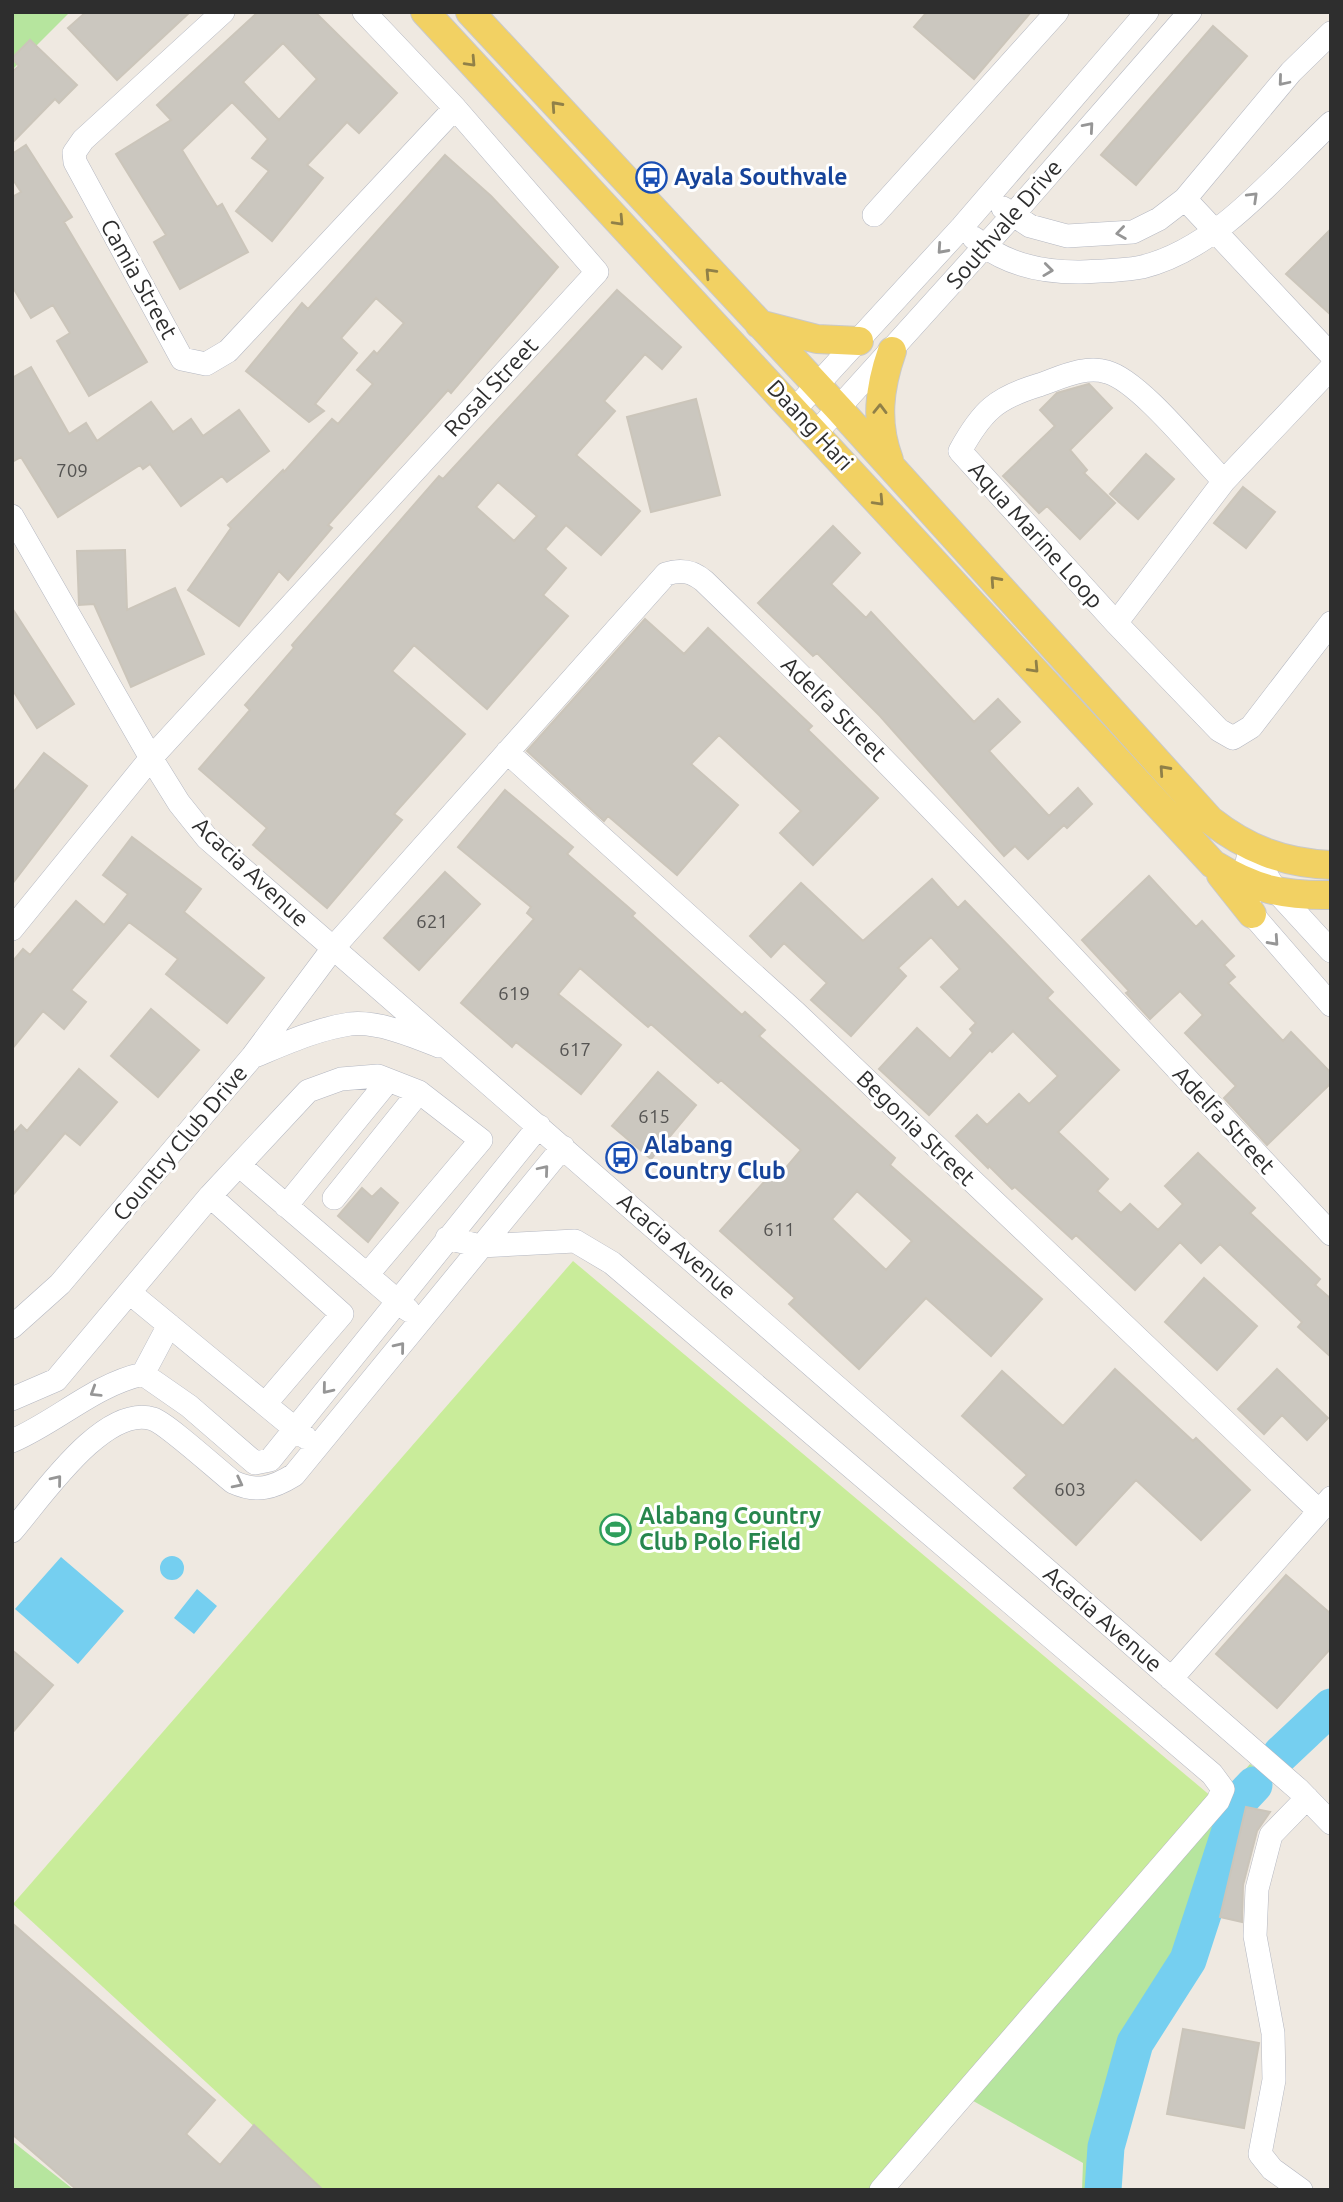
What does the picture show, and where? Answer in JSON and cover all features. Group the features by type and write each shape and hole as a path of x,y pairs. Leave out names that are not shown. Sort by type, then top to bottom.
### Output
{"main road":[{"name":"Daang Hari","path":"425,12 817,433 1201,830"},
{"name":"Daang Hari","path":"471,12 891,466 1201,830"},
{"path":"757,323 797,336 859,341"},
{"path":"891,466 884,447 879,409 880,389 892,351"},
{"path":"1201,830 1291,861 1331,865"},
{"path":"1201,830 1213,864 1243,882 1276,891 1331,895"},
{"path":"1201,830 1252,914"}],"street":[{"name":"Camia Street","path":"223,12 83,140 74,153 75,162 182,359 206,364 228,351 455,108"},
{"name":"Rosal Street","path":"150,758 597,272 455,108 364,12"},
{"path":"874,215 1057,12"},
{"name":"Southvale Drive","path":"795,409 990,196 1147,12"},
{"name":"Southvale Drive","path":"817,433 1012,216 1189,12"},
{"path":"990,196 1012,216 1054,233 1099,236 1133,232 1159,219 1185,199 1291,72 1331,33"},
{"path":"962,227 984,247 1018,264 1039,269 1101,271 1142,267 1175,256 1217,230 1331,123"},
{"path":"1185,199 1217,230 1331,355"},
{"path":"1331,368 1224,481 1116,623 1219,730 1233,738 1251,727 1331,623"},
{"name":"Aqua Marine Loop","path":"1116,623 960,451 976,422 1007,395 1087,370 1107,372 1131,385 1224,481"},
{"name":"Acacia Avenue","path":"12,516 150,758 179,803 208,838 1303,1794 1331,1823"},
{"name":"Adelfa Street","path":"334,947 666,574 686,571 695,574 805,678 957,832 1331,1234"},
{"name":"Begonia Street","path":"507,752 796,1013 1325,1504"},
{"path":"12,929 150,758"},
{"path":"1251,848 1243,882 1252,914 1331,1005"},
{"path":"1251,848 1276,891 1331,951"},
{"name":"Country Club Drive","path":"12,1326 60,1284 253,1057 334,947"},
{"path":"253,1057 309,1034 352,1024 385,1029 452,1051"},
{"path":"12,1399 56,1380 210,1196 308,1091 341,1079 378,1076 419,1092 481,1140 367,1275"},
{"path":"286,1206 388,1080"},
{"path":"334,1198 419,1092"},
{"path":"12,1441 67,1412 95,1391 120,1379 143,1374 190,1406 256,1462 270,1460 539,1126"},
{"path":"15,1522 76,1455 111,1426 127,1418 154,1419 233,1482 245,1488 262,1489 295,1475 563,1147"},
{"path":"239,1165 421,1321"},
{"path":"210,1196 342,1314 265,1404"},
{"path":"447,1238 480,1246 575,1241 612,1263 1201,1765 1223,1789 1218,1801 881,2190"},
{"path":"130,1293 319,1448"},
{"path":"143,1374 169,1325"},
{"path":"1171,1679 1325,1504"},
{"path":"1301,2190 1272,2169 1260,2154 1274,2080 1273,2033 1255,1936 1257,1889 1271,1835 1303,1794"}],"green space":[{"path":"12,12 70,12 12,70"},
{"name":"Alabang Country Club Polo Field","path":"573,1261 1212,1797 868,2190 323,2190 13,1904"},
{"path":"1250,1764 1269,1779 1243,1807 1232,1813 1183,1959 1128,2048 1095,2167 1093,2190 1082,2190 1083,2163 968,2098"},
{"path":"12,2141 74,2190 12,2190"}],"water":[{"path":"167,1556 177,1556 184,1563 184,1573 177,1580 167,1580 160,1573 160,1563"},
{"path":"61,1557 124,1611 78,1664 15,1609"},
{"path":"197,1589 217,1606 194,1634 174,1618"}],"building":[{"path":"86,12 190,12 117,80 68,28"},
{"path":"258,12 315,12 397,93 359,133 347,122 307,165 323,178 272,241 236,211 269,171 252,158 268,139 232,102 182,150 217,207 222,204 248,252 180,289 154,242 166,235 116,154 171,120 157,105","holes":["283,43 317,79 279,120 243,82"]},
{"path":"927,12 1031,12 974,79 914,27"},
{"path":"1213,26 1247,56 1136,185 1101,155"},
{"path":"30,40 77,85 59,103 55,99 12,143 12,72 19,66 12,58"},
{"path":"26,145 72,217 64,222 147,362 89,396 57,341 70,333 53,305 31,318 12,286 12,197 21,192 12,178 12,154"},
{"path":"445,155 491,196 558,267 451,393 448,390 328,525 332,528 288,580 279,571 239,626 188,590 231,528 228,525 283,470 284,472 332,419 338,424 373,384 357,370 374,351 377,354 404,323 376,298 341,338 357,353 315,404 324,411 309,422 246,371 302,303 308,309"},
{"path":"1331,229 1331,315 1286,274"},
{"path":"617,290 681,347 662,369 645,354 604,401 615,411 576,455 640,511 601,555 566,525 545,549 566,568 543,595 568,616 487,709 414,645 392,671 465,734 394,814 402,820 327,908 253,845 267,828 199,769 250,710 245,705 294,648 292,645 439,476 443,479","holes":["498,482 537,516 514,541 476,507"]},
{"path":"31,367 69,434 86,423 97,441 151,402 173,432 191,419 203,436 239,410 269,451 227,482 222,476 181,506 150,464 143,469 140,465 58,517 21,457 12,462 12,378"},
{"path":"1089,384 1112,408 1070,450 1087,470 1084,473 1115,503 1080,539 1047,506 1039,513 1003,476 1055,426 1040,410 1057,393"},
{"path":"696,399 720,495 651,512 627,417"},
{"path":"1146,454 1174,479 1138,519 1110,494"},
{"path":"1243,487 1275,512 1246,548 1214,523"},
{"path":"833,526 860,553 831,584 866,618 871,612 974,722 998,699 1020,722 989,751 1049,816 1078,788 1092,804 1067,828 1064,825 1028,859 1015,846 1004,856 880,716 817,653 813,656 758,603"},
{"path":"125,550 127,610 175,588 204,654 131,687 94,604 79,605 77,551"},
{"path":"12,608 74,704 37,728 12,689"},
{"path":"645,619 684,654 708,628 812,726 808,730 878,798 813,865 780,833 801,811 719,735 691,764 738,805 677,875 608,816 604,821 527,751"},
{"path":"44,753 87,786 12,884 12,794"},
{"path":"505,790 573,847 567,854 635,913 632,916 742,1015 745,1012 765,1030 759,1036 895,1158 890,1165 1042,1299 991,1356 926,1298 859,1369 789,1304 795,1298 720,1231 774,1171 779,1176 801,1150 721,1080 718,1083 651,1024 648,1027 580,968 558,994 621,1045 581,1094 516,1042 512,1047 461,1003 534,919 527,913 531,907 458,847","holes":["857,1191 912,1241 886,1270 832,1219"]},
{"path":"132,837 201,889 184,912 264,978 227,1023 166,974 178,959 129,922 71,990 86,1002 64,1029 43,1011 12,1049 12,962 23,949 30,955 76,901 104,925 128,894 103,875"},
{"path":"445,872 480,904 419,970 384,938"},
{"path":"1149,876 1196,927 1202,921 1234,956 1224,965 1235,977 1228,983 1283,1041 1291,1032 1331,1073 1331,1083 1267,1145 1224,1098 1236,1086 1185,1033 1203,1015 1180,991 1150,1019 1126,993 1129,991 1082,940"},
{"path":"932,879 958,908 965,901 1053,992 1047,998 1119,1070 1058,1132 1108,1179 1097,1191 1121,1213 1130,1204 1158,1230 1183,1204 1165,1186 1198,1153 1255,1208 1250,1213 1320,1279 1315,1285 1331,1299 1331,1357 1298,1327 1302,1322 1220,1244 1201,1263 1180,1242 1135,1290 1076,1235 1072,1239 1015,1187 1012,1189 956,1136 977,1115 987,1125 1019,1094 1029,1104 1058,1076 1013,1031 992,1052 990,1050 929,1115 879,1069 917,1028 950,1059 973,1033 970,1029 976,1023 941,987 960,969 931,937 898,968 906,976 851,1036 811,1000 827,983 784,943 771,957 750,936 801,883 863,941"},
{"path":"151,1009 199,1050 158,1097 111,1056"},
{"path":"79,1069 117,1102 80,1145 65,1133 12,1196 12,1135 21,1125 27,1131"},
{"path":"658,1072 696,1105 651,1159 612,1126"},
{"path":"362,1188 372,1197 381,1188 398,1203 368,1242 338,1216"},
{"path":"1204,1278 1257,1326 1217,1370 1165,1322"},
{"path":"1115,1369 1193,1441 1196,1438 1250,1490 1201,1540 1136,1480 1076,1545 1014,1488 1027,1475 962,1416 1002,1371 1063,1426"},
{"path":"1277,1369 1328,1418 1307,1440 1282,1415 1264,1434 1238,1409"},
{"path":"1286,1575 1331,1614 1331,1648 1277,1708 1216,1654"},
{"path":"12,1650 53,1685 12,1733"},
{"path":"1246,1807 1270,1812 1257,1831 1243,1885 1242,1922 1220,1917"},
{"path":"12,1923 215,2100 186,2134 220,2165 254,2125 323,2190 77,2190 12,2134"},
{"path":"1183,2029 1259,2043 1244,2128 1167,2114"}],"waterway":[{"path":"1281,1754 1331,1707"},
{"path":"1103,2190 1106,2147 1135,2043 1188,1960 1240,1800 1254,1785"}],"place":[{"name":"Ayala Southvale","path":"651,177"},
{"name":"Alabang Country Club","path":"621,1158"},
{"name":"Alabang Country Club Polo Field","path":"616,1529"}]}
